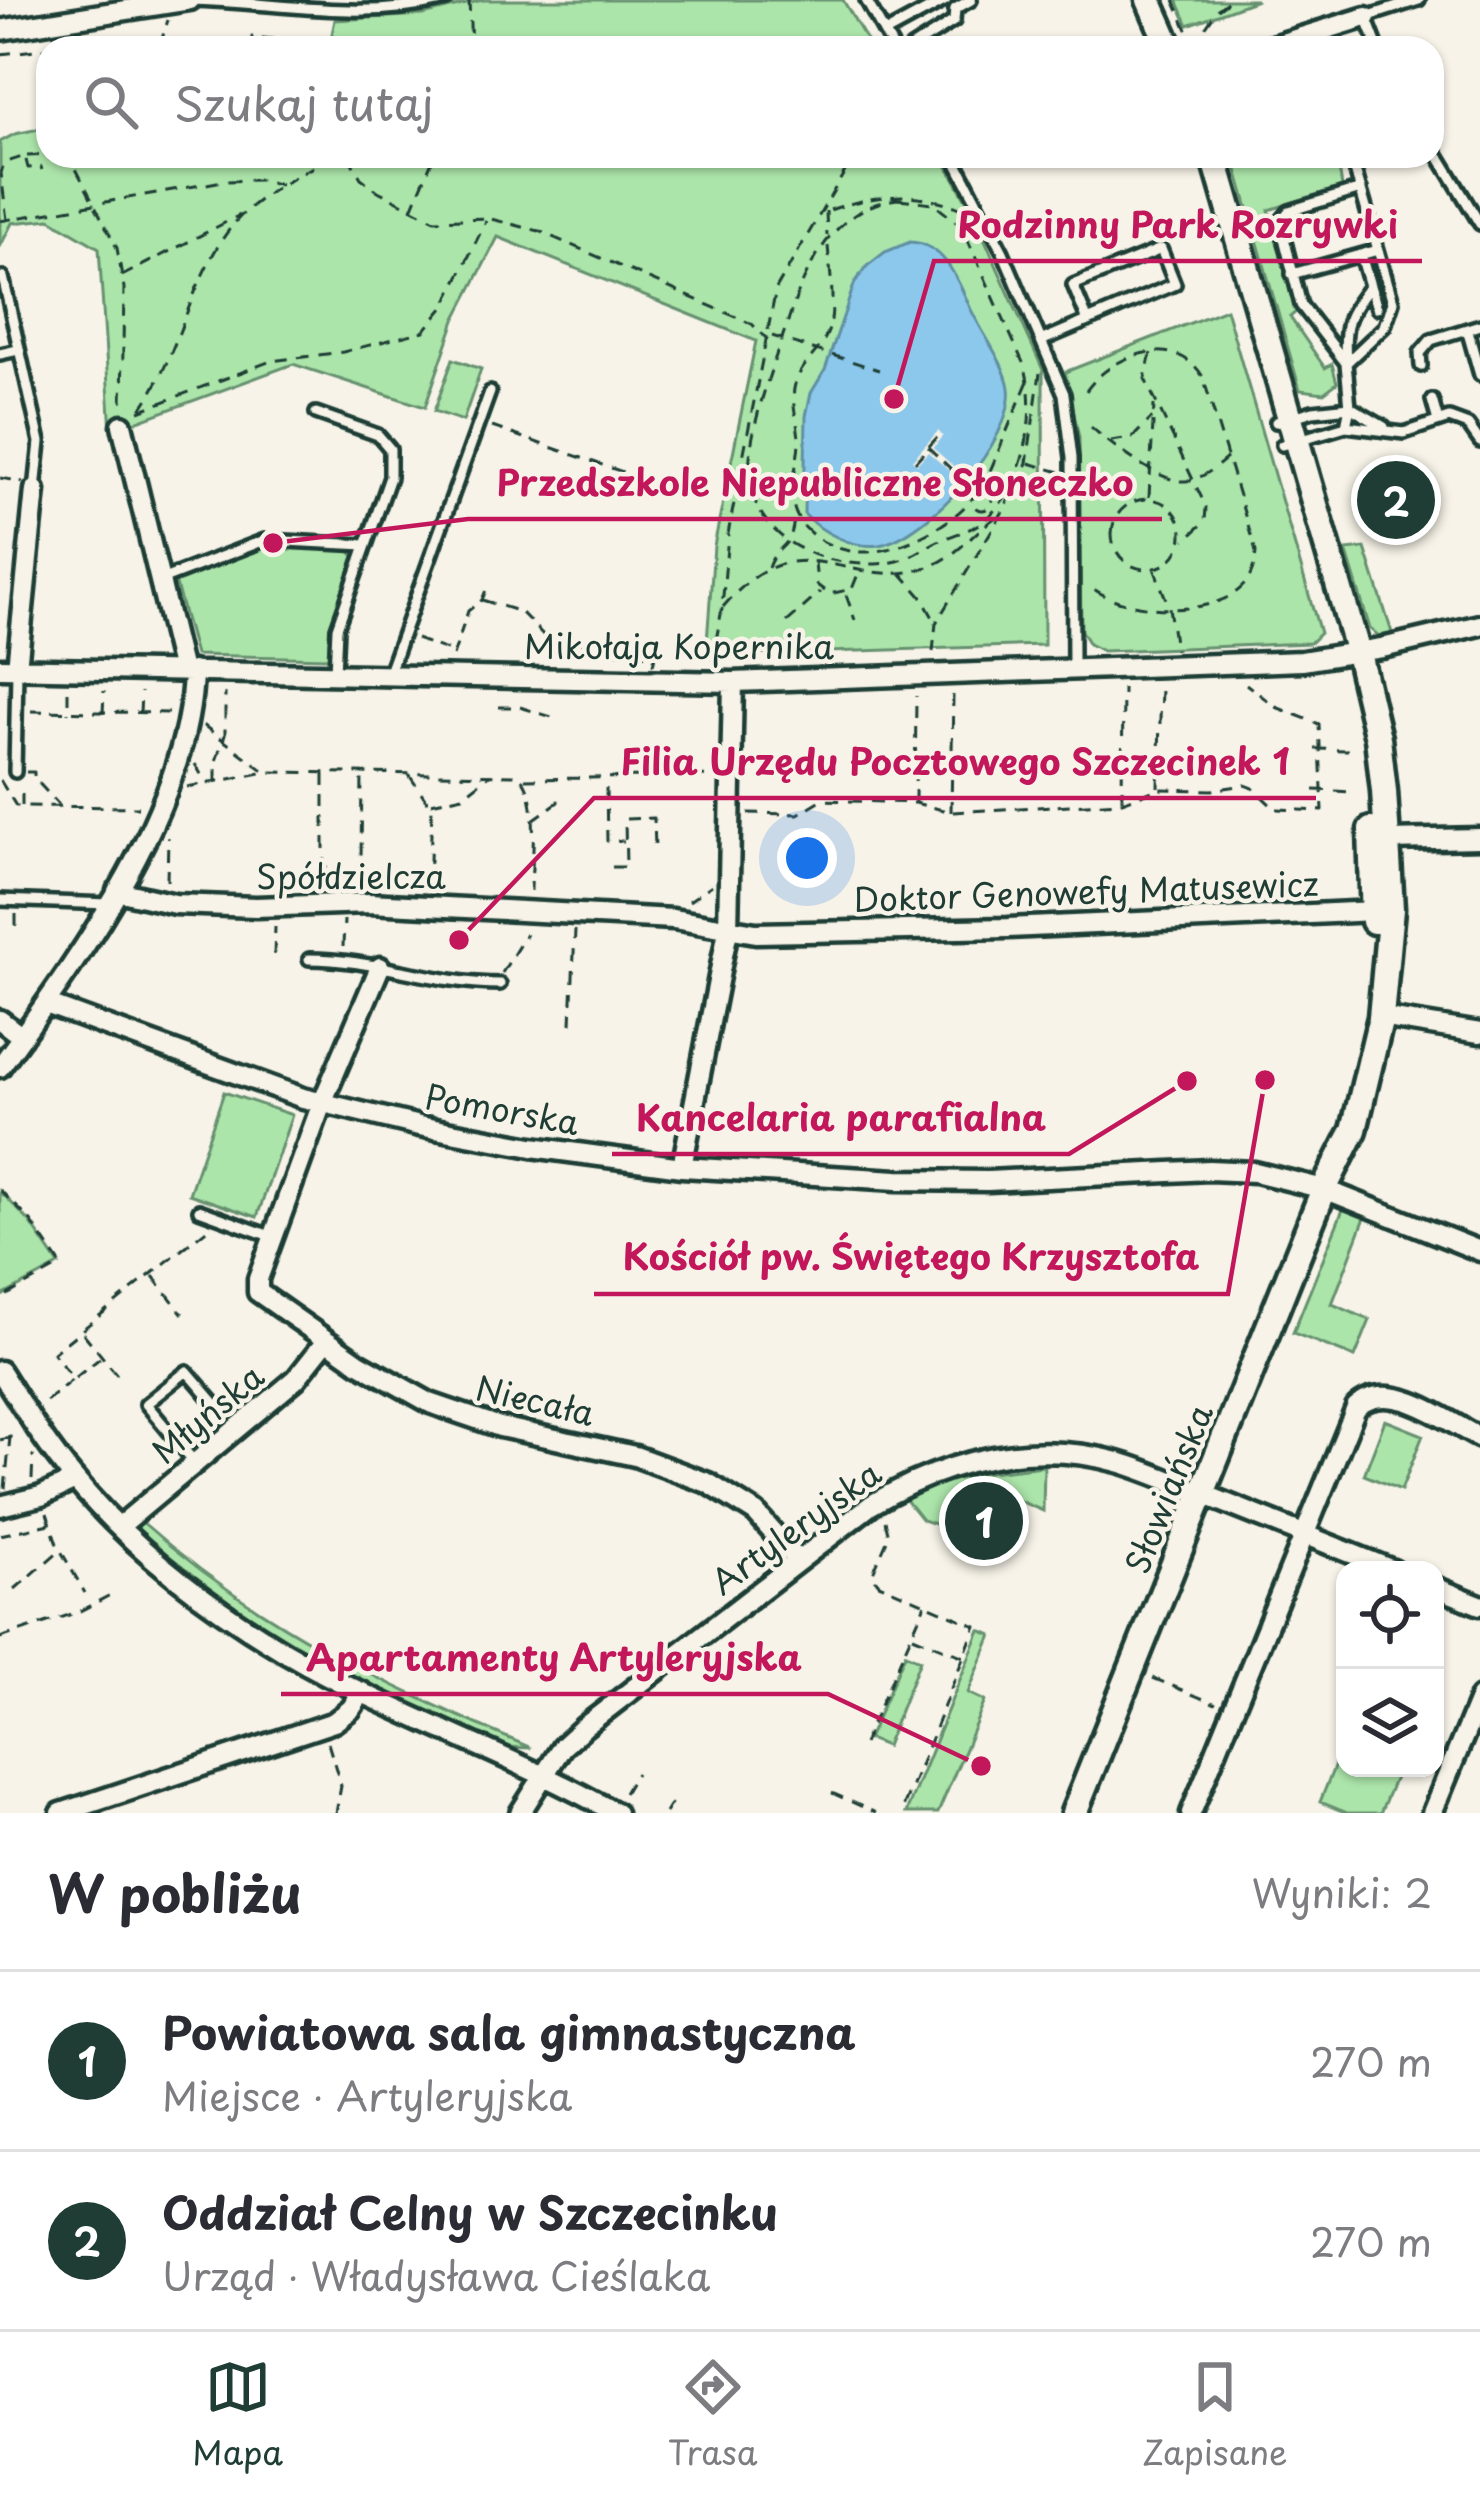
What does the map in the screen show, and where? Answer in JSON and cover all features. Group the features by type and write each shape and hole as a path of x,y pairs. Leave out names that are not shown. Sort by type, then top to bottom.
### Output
{"street":[{"path":"1149,0 1177,36"},
{"path":"0,30 181,2"},
{"path":"1326,36 1366,17"},
{"path":"1203,168 1287,431"},
{"path":"1217,168 1350,655"},
{"path":"0,1067 113,898 177,768 191,704 188,671 161,580 126,424"},
{"path":"9,668 34,490"},
{"name":"Mikołaja Kopernika","path":"9,668 733,682 1350,655 1480,625"},
{"name":"Słowiańska","path":"1074,1813 1324,1189 1354,1130 1381,1017 1391,909 1388,840 1378,738 1350,655"},
{"name":"Słowiańska","path":"1324,1189 1363,1020 1375,910 1372,837 1350,655"},
{"path":"682,1166 728,931 733,682"},
{"path":"1388,840 1480,838"},
{"name":"Spółdzielcza","path":"113,898 192,905 369,903 530,911 674,919 728,931"},
{"name":"Doktor Genowefy Matusewicz","path":"728,931 1008,928 1375,910"},
{"path":"273,1237 322,1102 380,967"},
{"name":"Pomorska","path":"46,1004 221,1070 322,1102 494,1140 682,1166 897,1180 988,1181 1224,1170 1270,1174 1324,1189 1480,1251"},
{"path":"1381,1017 1480,1033"},
{"path":"0,1019 22,1037"},
{"name":"Niecała","path":"273,1237 258,1292 385,1379 455,1413 635,1456 708,1483 756,1513 798,1561"},
{"name":"Młyńska","path":"120,1526 296,1379 326,1341"},
{"path":"0,1371 75,1480 120,1526 220,1610 287,1653 616,1813"},
{"path":"1191,1813 1356,1408 1381,1394 1395,1396 1480,1438"},
{"name":"Artyleryjska","path":"520,1813 568,1740 871,1505 938,1470 989,1456 1052,1452 1099,1457 1371,1561"},
{"path":"2,1501 41,1496 75,1480"},
{"path":"1444,1591 1480,1605"},
{"path":"61,1813 340,1720 362,1691"},
{"path":"1432,1813 1480,1697"}],"lane":[{"path":"181,2 334,13 447,0"},
{"path":"866,0 887,36"},
{"path":"885,33 950,3 971,0"},
{"path":"1373,36 1366,17 1419,0"},
{"path":"930,36 954,21 950,3"},
{"path":"1444,165 1480,224"},
{"path":"958,168 1004,252 1064,394 1071,435 1072,668"},
{"path":"1346,363 1384,326 1393,302 1355,168"},
{"path":"1346,363 1300,305 1280,229 1283,215 1361,189"},
{"path":"1043,340 1175,284 1162,249 1073,285 1088,320"},
{"path":"1292,274 1378,250"},
{"path":"1360,255 1377,308"},
{"path":"3,277 40,442 34,490"},
{"path":"1346,426 1350,407 1344,327 1370,286"},
{"path":"1421,366 1423,345 1480,325"},
{"path":"1467,329 1480,375"},
{"path":"0,354 18,350"},
{"path":"388,675 490,392"},
{"path":"1432,400 1438,421"},
{"path":"1287,431 1350,407"},
{"path":"1350,407 1389,430"},
{"path":"316,413 371,431 390,449 390,477 336,633 335,674"},
{"path":"1287,431 1346,426 1404,433 1460,419 1480,442"},
{"path":"161,580 265,540 366,545"},
{"path":"9,668 17,710 19,772"},
{"path":"0,901 113,898"},
{"path":"309,959 500,984"},
{"path":"199,1210 273,1237"},
{"path":"182,1447 223,1413 188,1371 146,1404 196,1464"}],"path":[{"path":"469,0 470,36"},
{"path":"1174,0 1183,36"},
{"path":"1195,36 1230,0"},
{"path":"167,36 181,2"},
{"path":"0,54 36,50"},
{"path":"25,156 28,168 36,167"},
{"path":"36,156 9,159 1,167 3,221 242,178 281,185"},
{"path":"75,168 117,248 126,424"},
{"path":"122,276 247,212 311,168"},
{"path":"355,168 361,178 435,220 487,218 539,231 752,325 768,338 783,337 879,370"},
{"path":"412,209 429,168"},
{"path":"848,168 782,275 749,465 752,494 767,523 789,543 817,555 867,562 902,560 976,526 993,512"},
{"path":"824,212 868,197 940,200 964,210"},
{"path":"711,667 728,534 757,414 800,287 827,241 855,212 904,197 933,203 962,227 1029,380 1027,439 1014,477 993,512 949,556 923,569 900,572 788,562 742,586 722,609"},
{"path":"126,424 140,411 185,325 217,248 247,212"},
{"path":"768,569 770,560 789,543 799,450 794,388 831,322 824,212"},
{"path":"140,411 271,361 343,352 424,331 444,307 487,218"},
{"path":"1152,351 1145,379 1207,514 1201,528 1181,542 1170,560 1154,568 1128,564 1112,536 1124,507 1149,499 1174,511 1180,520 1181,542"},
{"path":"1082,578 1113,602 1169,607 1227,598 1250,577 1256,542 1196,365 1174,352 1152,351 1107,368 1086,391"},
{"path":"933,652 936,623 1027,463 1040,371"},
{"path":"793,506 809,532 823,542 859,553 881,551 926,532 952,518 979,491 1029,380"},
{"path":"1149,499 1155,399"},
{"path":"1109,441 1139,434 1154,416"},
{"path":"479,423 649,481"},
{"path":"1091,427 1150,469 1177,481 1193,479 1228,457"},
{"path":"914,462 941,433"},
{"path":"928,447 979,491 992,496 993,512"},
{"path":"1027,463 1061,472"},
{"path":"971,500 979,510 1002,513"},
{"path":"859,553 874,570"},
{"path":"815,562 813,577 822,590 845,594"},
{"path":"845,594 857,583 860,568"},
{"path":"1154,568 1169,607 1175,652"},
{"path":"900,572 936,623"},
{"path":"453,664 468,611 486,590"},
{"path":"787,622 822,590"},
{"path":"845,594 855,620"},
{"path":"482,600 521,612 550,642 579,642 655,656 653,666"},
{"path":"403,634 453,653"},
{"path":"740,813 798,814 820,800 915,803 951,812 1122,802 1158,790 1245,785 1275,809 1323,811 1319,724 1276,706 1246,684"},
{"path":"1158,790 1161,687"},
{"path":"1122,802 1123,688"},
{"path":"68,691 68,712"},
{"path":"104,692 104,713"},
{"path":"140,713 141,692"},
{"path":"216,782 225,693"},
{"path":"951,812 953,694"},
{"path":"915,803 916,696"},
{"path":"499,698 499,708 520,707 558,719"},
{"path":"17,710 176,714"},
{"path":"202,724 266,772"},
{"path":"1315,748 1348,750"},
{"path":"192,758 206,783"},
{"path":"22,806 19,772 34,772 60,807"},
{"path":"180,788 266,772 493,773 525,779 720,775"},
{"path":"324,772 324,866 341,878 352,875 361,860 362,772"},
{"path":"406,772 429,804 429,886"},
{"path":"429,804 463,796 493,773"},
{"path":"525,779 532,794 530,911"},
{"path":"0,780 16,806 147,807"},
{"path":"606,788 607,841 625,841"},
{"path":"1314,790 1354,792"},
{"path":"532,821 558,802 558,792"},
{"path":"612,867 626,867 625,819 654,818 655,850"},
{"path":"167,895 168,833"},
{"path":"689,901 719,880"},
{"path":"343,961 345,911"},
{"path":"571,1024 575,914"},
{"path":"274,955 276,916"},
{"path":"500,984 500,975 526,934"},
{"path":"0,1190 31,1221 62,1265 0,1299"},
{"path":"74,1379 53,1354 221,1218"},
{"path":"152,1274 183,1314"},
{"path":"81,1332 122,1381"},
{"path":"46,1401 102,1357"},
{"path":"0,1440 18,1435"},
{"path":"2,1501 10,1437"},
{"path":"32,1487 33,1456"},
{"path":"883,1511 889,1536 872,1575 879,1584 976,1626 902,1813"},
{"path":"46,1512 85,1593"},
{"path":"26,1516 29,1528"},
{"path":"0,1534 50,1524"},
{"path":"15,1588 61,1550"},
{"path":"0,1638 78,1612 114,1593"},
{"path":"863,1744 925,1604"},
{"path":"912,1636 964,1657"},
{"path":"1151,1678 1224,1708"},
{"path":"326,1736 341,1786 336,1813"},
{"path":"624,1793 636,1773"},
{"path":"832,1793 876,1813"},
{"path":"665,1813 675,1797"}],"green space":[{"path":"482,0 843,0 864,36 332,36 335,20 423,15"},
{"path":"1177,0 1257,0 1188,25"},
{"path":"36,130 36,168 949,168 1043,370 1044,645 706,656 714,546 756,341 498,237 455,320 425,407 293,364 111,431 99,248 50,219 12,223 0,247 0,142"},
{"path":"1236,168 1339,168 1342,187 1269,210 1296,312 1290,317 1325,368 1332,364 1337,383 1324,393 1300,390"},
{"path":"1226,309 1320,633 1310,643 1103,651 1089,644 1081,631 1079,438 1065,372"},
{"path":"453,359 481,369 463,421 434,411"},
{"path":"263,544 344,545 354,556 330,626 328,658 195,655 175,581"},
{"path":"1365,548 1393,636 1379,636 1370,629 1346,550"},
{"path":"224,1092 292,1115 257,1217 189,1194"},
{"path":"0,1191 30,1222 59,1265 0,1297"},
{"path":"1344,1207 1366,1215 1332,1304 1370,1320 1355,1357 1293,1333"},
{"path":"1385,1420 1423,1435 1401,1490 1364,1475"},
{"path":"1044,1466 1043,1511 972,1481 971,1474"},
{"path":"969,1476 950,1529 922,1520 906,1500 938,1484"},
{"path":"140,1520 278,1623 425,1701 531,1748 507,1747 296,1645 181,1565 138,1529"},
{"path":"980,1630 992,1635 968,1693 985,1701 938,1813 906,1813"},
{"path":"905,1654 920,1660 886,1746 868,1739"},
{"path":"1336,1762 1336,1777 1395,1777 1380,1813 1347,1813 1320,1802"}],"water":[{"path":"910,242 931,248 954,273 1003,368 1009,388 1007,409 984,458 921,524 879,545 848,542 804,514 806,416 855,282 885,252"}],"pier":[{"path":"938,431 943,436 933,448 961,473 965,484 928,452 917,464 912,460"}],"place":[{"name":"Rodzinny Park Rozrywki","path":"894,399"},
{"name":"Oddział Celny w Szczecinku","path":"1396,500"},
{"name":"Przedszkole Niepubliczne Słoneczko","path":"273,543"},
{"name":"Filia Urzędu Pocztowego Szczecinek 1","path":"459,940"},
{"name":"Kościół pw. Świętego Krzysztofa","path":"1265,1080"},
{"name":"Kancelaria parafialna","path":"1187,1081"},
{"name":"Powiatowa sala gimnastyczna","path":"984,1521"},
{"name":"Apartamenty Artyleryjska","path":"981,1766"}]}
